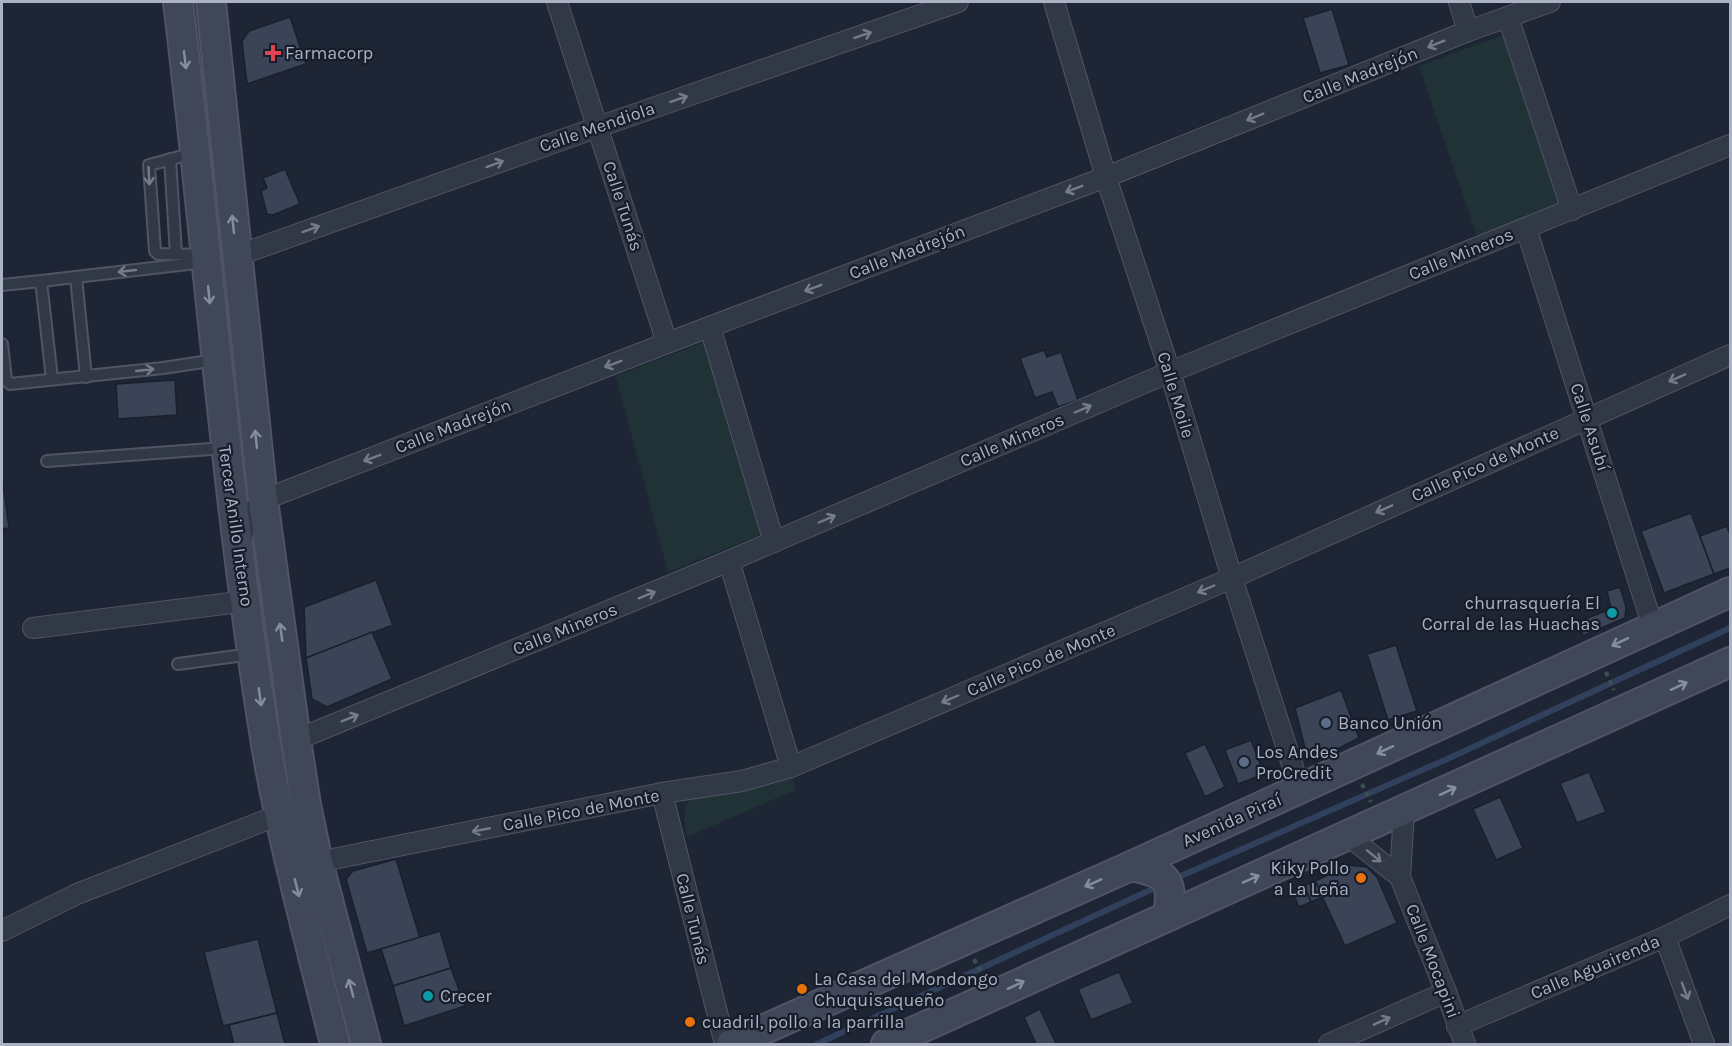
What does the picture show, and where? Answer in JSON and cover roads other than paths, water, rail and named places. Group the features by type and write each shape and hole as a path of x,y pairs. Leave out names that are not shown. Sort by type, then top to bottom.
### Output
{"main road":[{"name":"Tercer Anillo Interno","path":"178,2 182,156 205,258 225,448 266,743 279,815 335,1044"},
{"name":"Tercer Anillo Interno","path":"216,3 236,256 263,500 296,740 318,862 366,1044"},
{"name":"Avenida Piraí","path":"731,1044 1177,851 1300,789 1731,592"},
{"path":"886,1044 1185,902 1404,811 1731,662"},
{"path":"266,743 278,739 283,742 306,805"},
{"path":"1177,851 1173,869 1176,880 1183,888 1185,902"},
{"path":"1138,868 1156,872 1165,878 1170,889 1185,902"}],"street":[{"name":"Calle Tunás","path":"557,2 667,343"},
{"name":"Calle Mendiola","path":"236,256 958,2"},
{"name":"Calle Moile","path":"1054,2 1106,177 1170,372 1232,578 1300,789"},
{"path":"1459,2 1468,31"},
{"name":"Calle Madrejón","path":"263,500 667,343 1106,177 1468,31 1550,2"},
{"path":"1508,17 1572,210"},
{"name":"Calle Mineros","path":"296,740 729,561 1170,372 1731,144"},
{"name":"Calle Asubí","path":"1526,228 1653,627"},
{"path":"710,327 774,542"},
{"name":"Calle Pico de Monte","path":"318,862 662,793 742,781 791,767 1232,578 1731,355"},
{"path":"225,448 236,480 248,493 263,500 253,510 245,524 240,555"},
{"path":"729,561 791,767"},
{"path":"33,628 247,601"},
{"name":"Calle Tunás","path":"662,793 725,1044"},
{"name":"Calle Mocapini","path":"1404,811 1400,877 1465,1044"},
{"path":"2,931 77,894 279,815"},
{"name":"Calle Mocapini","path":"1347,835 1400,877"},
{"name":"Calle Aguairenda","path":"1457,1026 1665,937 1731,905"},
{"path":"1665,937 1704,1044"},
{"path":"1329,1044 1446,992"}],"lane":[{"path":"176,254 182,156 151,164 148,167 155,253 205,258"},
{"path":"2,285 76,277 205,258"},
{"path":"76,277 86,377"},
{"path":"41,281 52,379"},
{"path":"2,344 7,383 86,377 216,360"},
{"path":"47,461 225,448"},
{"path":"178,664 254,653"}],"waterway":[{"path":"1174,879 1445,760 1730,628"},
{"path":"817,1044 1159,886"}],"place":[{"name":"Farmacorp","path":"273,53"},
{"name":"churrasquería El Corral de las Huachas","path":"1612,613"},
{"name":"Banco Unión","path":"1326,723"},
{"name":"Los Andes ProCredit","path":"1244,762"},
{"name":"Kiky Pollo a La Leña","path":"1361,878"},
{"name":"La Casa del Mondongo Chuquisaqueño","path":"802,989"},
{"name":"Crecer","path":"428,996"},
{"name":"cuadril, pollo a la parrilla","path":"690,1022"}]}
